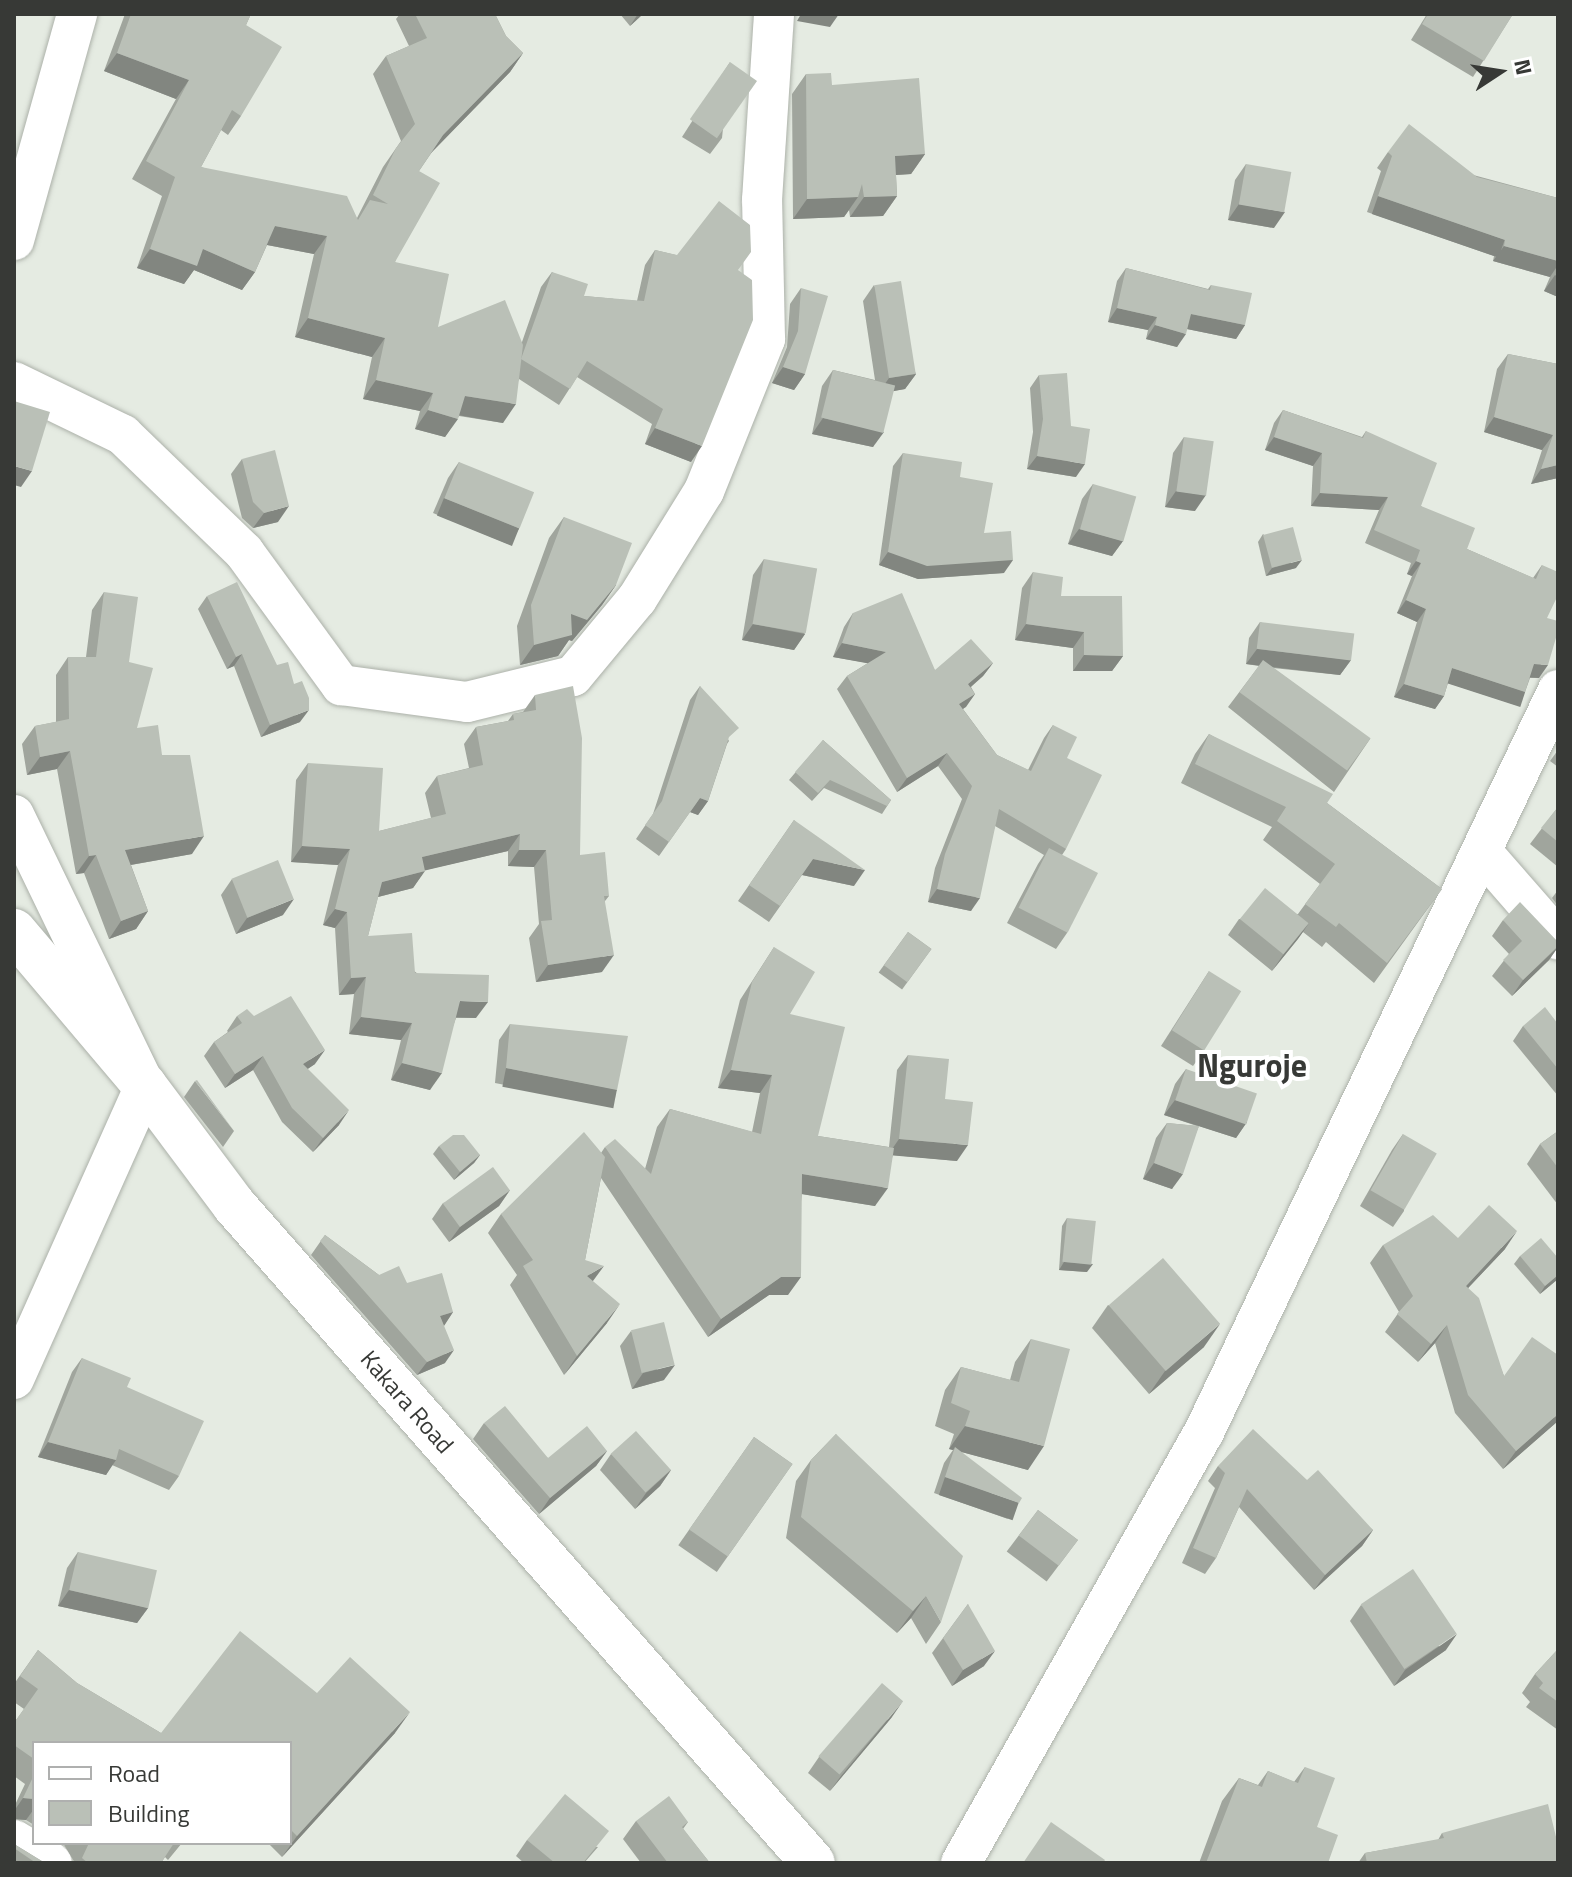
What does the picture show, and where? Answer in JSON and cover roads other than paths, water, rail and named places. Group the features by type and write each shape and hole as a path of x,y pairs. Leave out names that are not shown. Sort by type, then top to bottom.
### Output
{"street":[{"path":"14,240 77,14"},
{"path":"14,382 123,435 244,552 341,685 467,702 573,676 637,599 704,491 765,339 762,200 774,14"},
{"path":"961,1863 1204,1432 1558,690"},
{"path":"14,815 145,1086 14,1379"},
{"path":"1482,852 1558,939"},
{"name":"Kakara Road","path":"14,931 145,1086 234,1205 813,1863"},
{"path":"14,1840 52,1863"}],"district":[{"name":"Nguroje","path":"1252,1065"}]}
